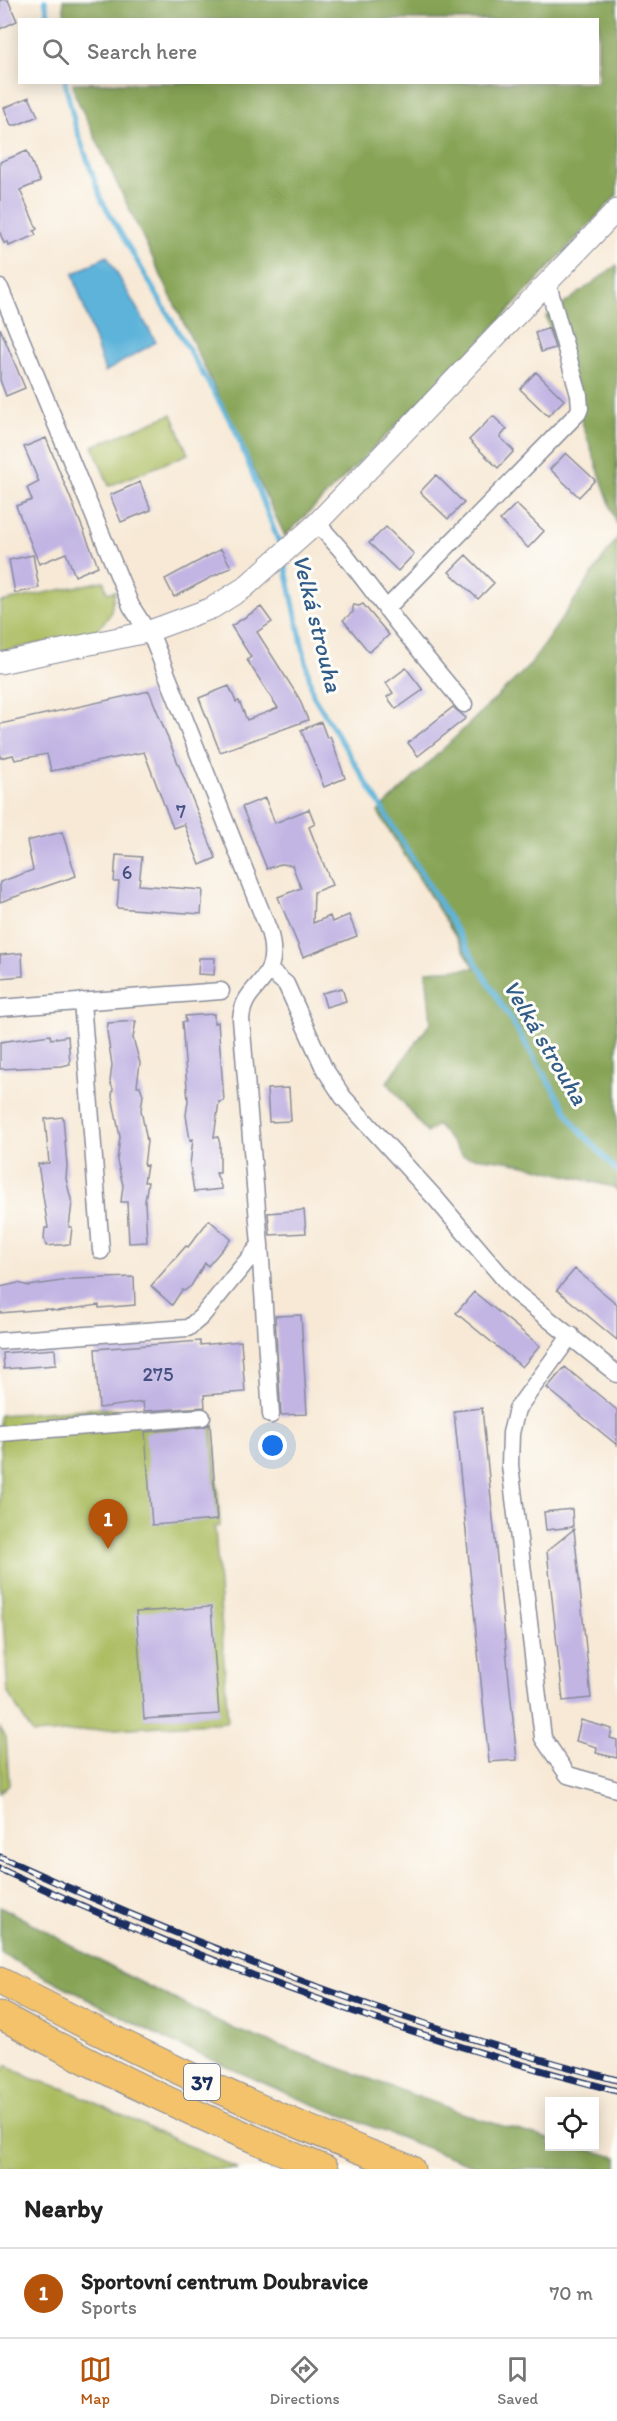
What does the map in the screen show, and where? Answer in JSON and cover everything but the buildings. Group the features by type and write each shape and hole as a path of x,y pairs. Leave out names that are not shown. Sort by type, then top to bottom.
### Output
{"highway":[{"name":"37","path":"0,1981 175,2070 287,2121 411,2169"},
{"name":"37","path":"0,2015 70,2053 190,2110 325,2169"}],"street":[{"path":"0,663 147,632 212,608 244,588 317,523 617,210"},
{"path":"386,609 578,413 579,395 547,281"},
{"path":"0,288 131,606 153,642 269,931 273,954 269,970 260,986 246,1000 242,1007 241,1019 272,1415"},
{"path":"317,523 464,704"},
{"path":"269,970 286,984 324,1068 344,1097 437,1200 516,1293 617,1374"},
{"path":"0,1008 221,991"},
{"path":"82,1001 101,1251"},
{"path":"0,1341 188,1328 201,1317 260,1245"},
{"path":"571,1335 517,1409 511,1432 510,1465 543,1738 568,1775 617,1789"},
{"path":"0,1433 202,1417"}],"green space":[{"path":"63,0 617,0 617,195 470,352 285,536 75,95 73,84 599,84 599,18 65,18"},
{"path":"617,265 617,525 546,317"},
{"path":"172,414 188,454 109,486 93,446"},
{"path":"617,538 617,1191 613,1187 508,1161 463,1156 437,1125 427,1133 387,1082 431,1022 426,971 475,968 378,812 530,665"},
{"path":"104,581 107,593 115,591 110,615 95,632 0,652 0,602"},
{"path":"100,1408 213,1423 220,1526 215,1527 228,1722 33,1734 8,1693 0,1572 0,1415"},
{"path":"0,1728 6,1737 9,1784 0,1793"},
{"path":"0,1906 118,1971 234,2029 476,2118 545,2138 545,2151 593,2151 617,2157 617,2169 482,2169 297,2098 165,2039 0,1953"},
{"path":"7,2065 30,2078 66,2089 238,2169 0,2169 0,2075"}],"water":[{"path":"107,256 156,342 105,372 73,274"}],"waterway":[{"name":"Velká strouha","path":"45,0 49,18"},
{"name":"Velká strouha","path":"65,84 75,125 102,201 235,429 281,548"},
{"name":"Velká strouha","path":"284,560 313,695 575,1125 617,1171"}],"railway":[{"path":"0,1857 151,1922 304,1982 459,2035 617,2080"},
{"path":"0,1869 151,1935 304,1994 459,2046 617,2091"}],"place":[{"name":"Sportovní centrum Doubravice","path":"108,1549"}]}
